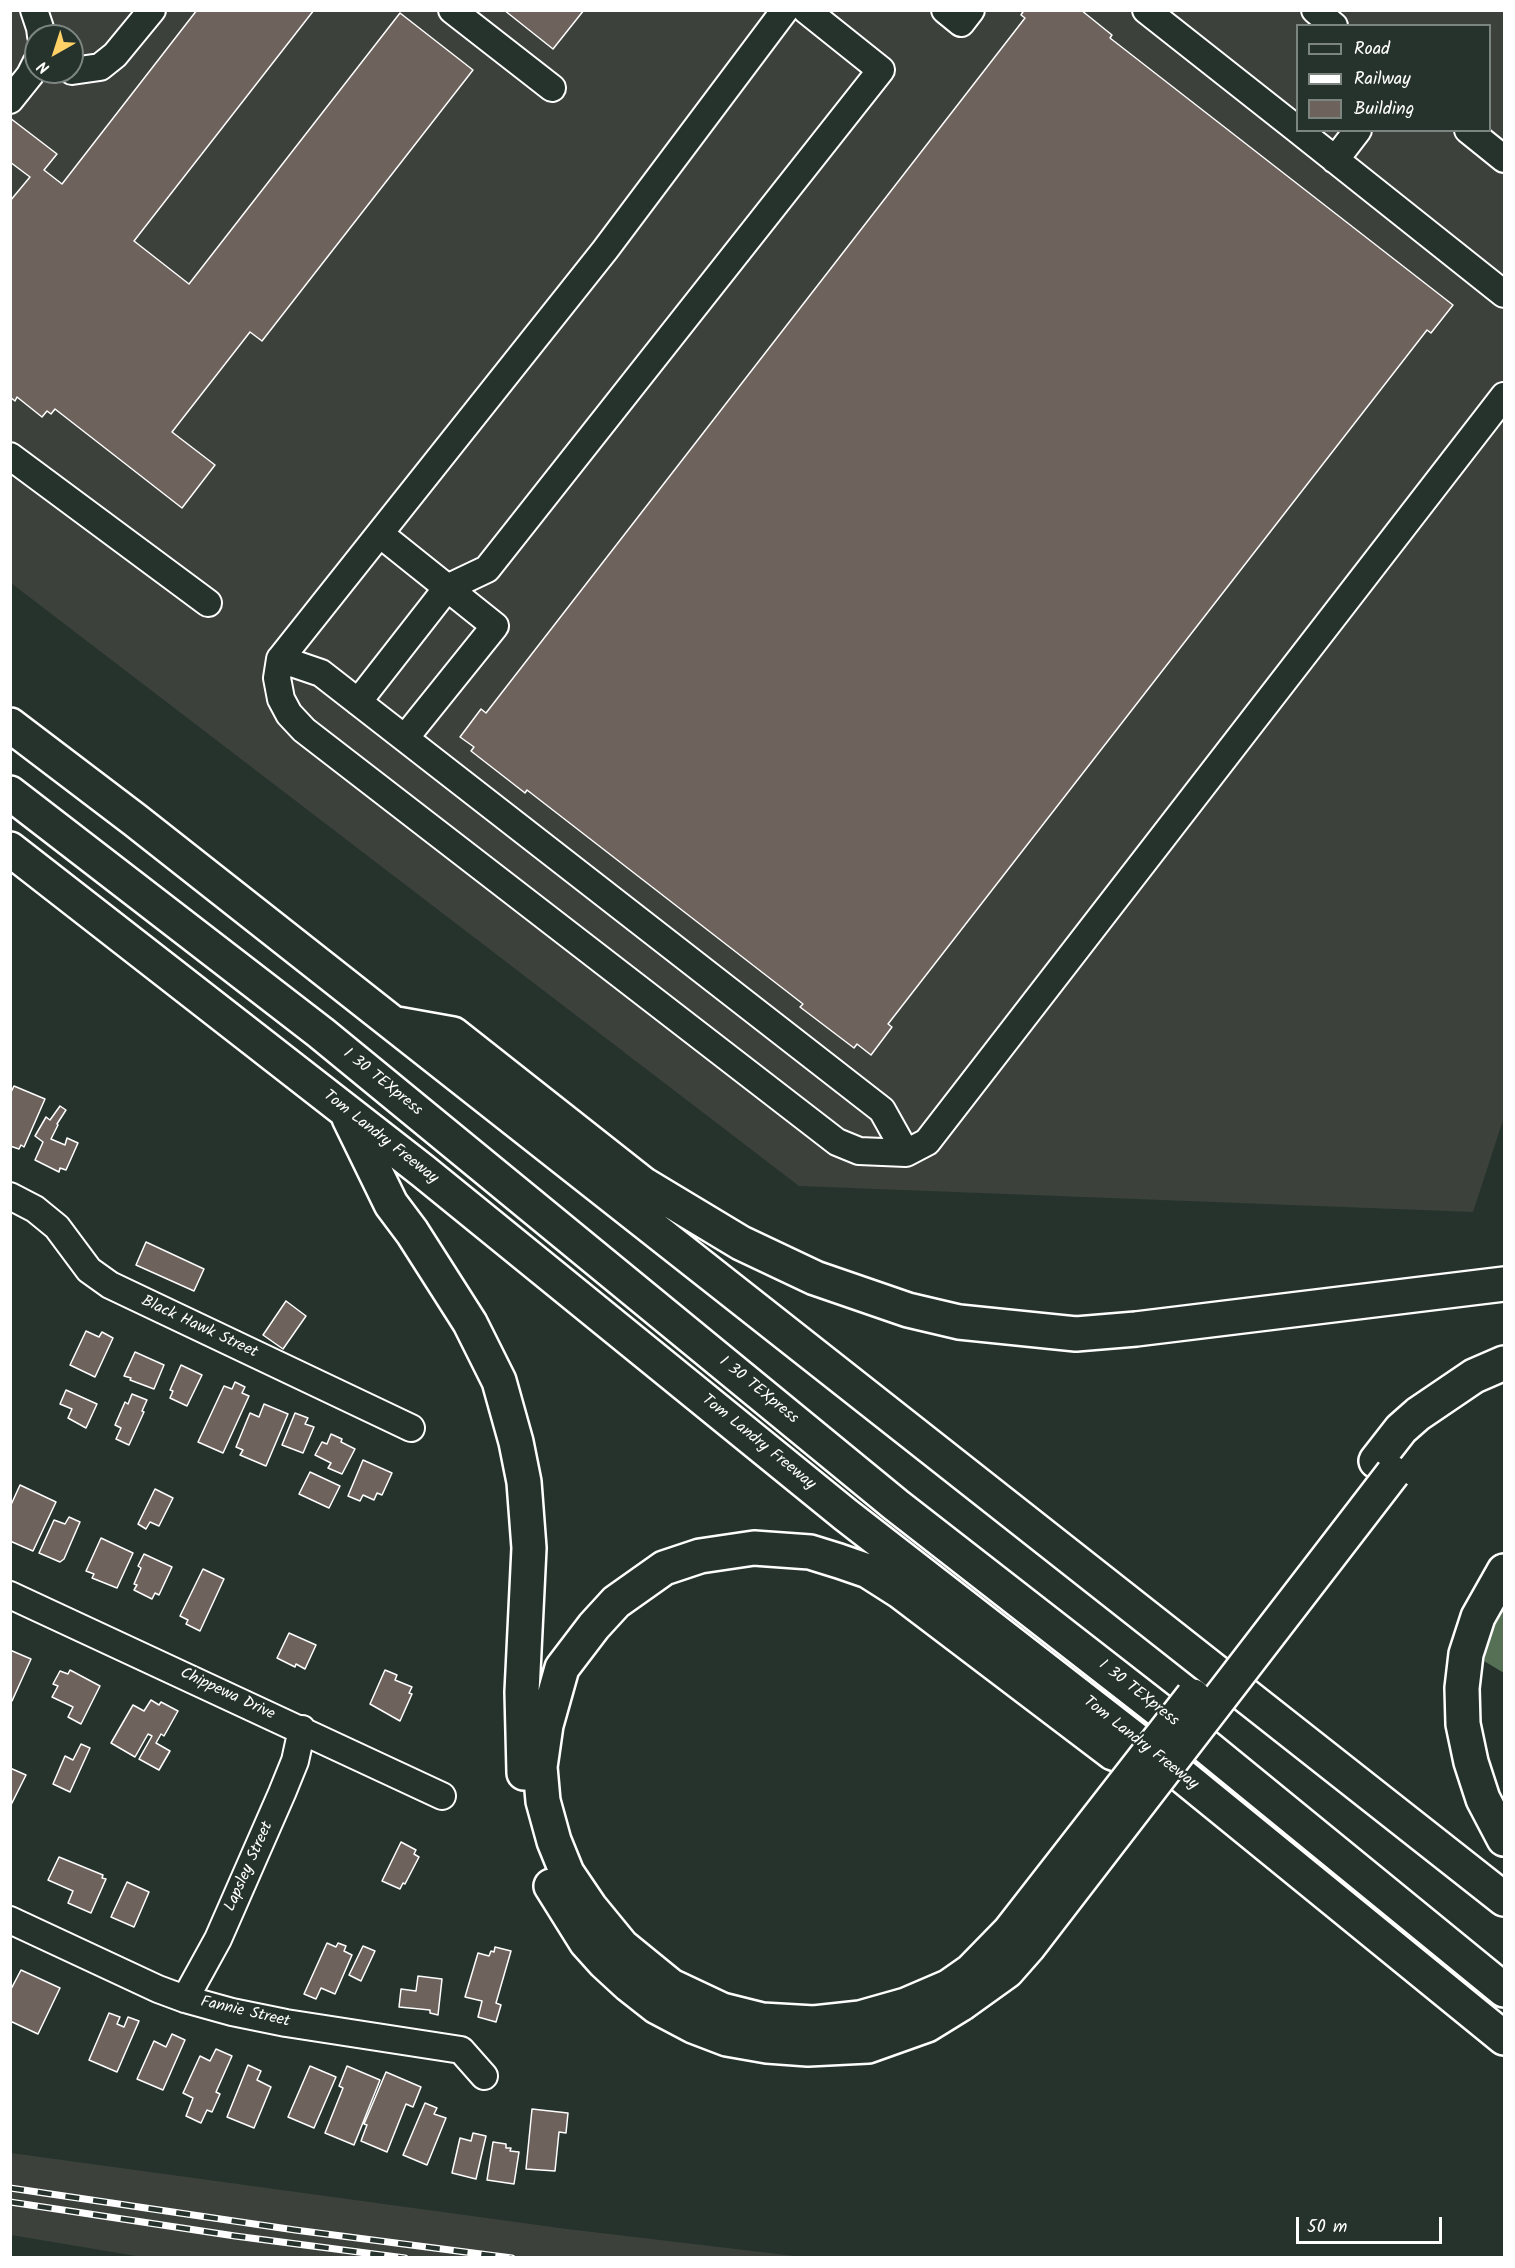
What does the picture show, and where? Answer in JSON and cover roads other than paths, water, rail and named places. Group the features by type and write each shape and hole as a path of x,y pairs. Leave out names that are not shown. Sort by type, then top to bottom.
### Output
{"highway":[{"path":"10,725 135,820 1504,1899"},
{"name":"I 30 TEXpress","path":"10,793 321,1033 896,1505 1208,1748 1504,1990"},
{"name":"Tom Landry Freeway","path":"10,849 344,1108 846,1515 1185,1778 1504,2038"},
{"path":"393,1024 453,1034 643,1184 741,1243 815,1278 908,1310 948,1320 1076,1334 1136,1329 1504,1284"},
{"path":"344,1108 391,1204 412,1232 470,1323 499,1381 516,1442 524,1482 529,1548 522,1692 523,1761 529,1819 535,1846 548,1880 566,1913 586,1942 604,1962 657,2007 693,2026 727,2039 808,2049 868,2046 927,2025 955,1996 971,1971 1010,1931 1385,1467 1417,1444 1456,1409 1481,1395 1504,1386"},
{"path":"1385,1467 1401,1429 1418,1414 1474,1376 1504,1363"},
{"path":"955,1996 860,2018 814,2024 762,2020 722,2010 671,1986 622,1946 590,1907 567,1873 554,1841 543,1801 540,1767 546,1725 562,1668 594,1626 616,1602 664,1568 700,1556 754,1548 810,1552 830,1558 868,1571 901,1592 1113,1753 1185,1778"},
{"path":"1504,1571 1478,1617 1466,1654 1462,1688 1463,1724 1471,1762 1483,1799 1504,1839"}],"street":[{"path":"84,69 100,67 115,55 152,10"},
{"path":"452,10 552,88"},
{"path":"785,10 605,250 280,659 277,678 281,699 289,714 304,730 837,1142 859,1151 906,1153 927,1142 1504,396"},
{"path":"357,702 447,588 487,569 881,70 806,10"},
{"path":"945,10 961,23 971,10"},
{"path":"1146,10 1296,128"},
{"path":"1315,10 1332,24"},
{"path":"10,100 24,82"},
{"path":"1300,132 1504,294"},
{"path":"1335,160 1356,132"},
{"path":"1470,132 1504,159"},
{"path":"10,456 208,603"},
{"path":"380,534 495,626 405,738"},
{"path":"280,659 321,673 882,1110 906,1153"},
{"name":"Black Hawk Street","path":"10,1196 34,1209 57,1227 88,1270 110,1285 411,1428"},
{"name":"Chippewa Drive","path":"10,1595 302,1729 442,1797"},
{"name":"Lapsley Street","path":"185,1999 218,1939 282,1793 295,1761 302,1729"},
{"name":"Fannie Street","path":"10,1920 158,1989 185,1999 286,2023 461,2050 484,2076"}],"railway":[{"path":"10,2188 295,2230 512,2258"},
{"path":"10,2202 235,2236 405,2258"}]}
